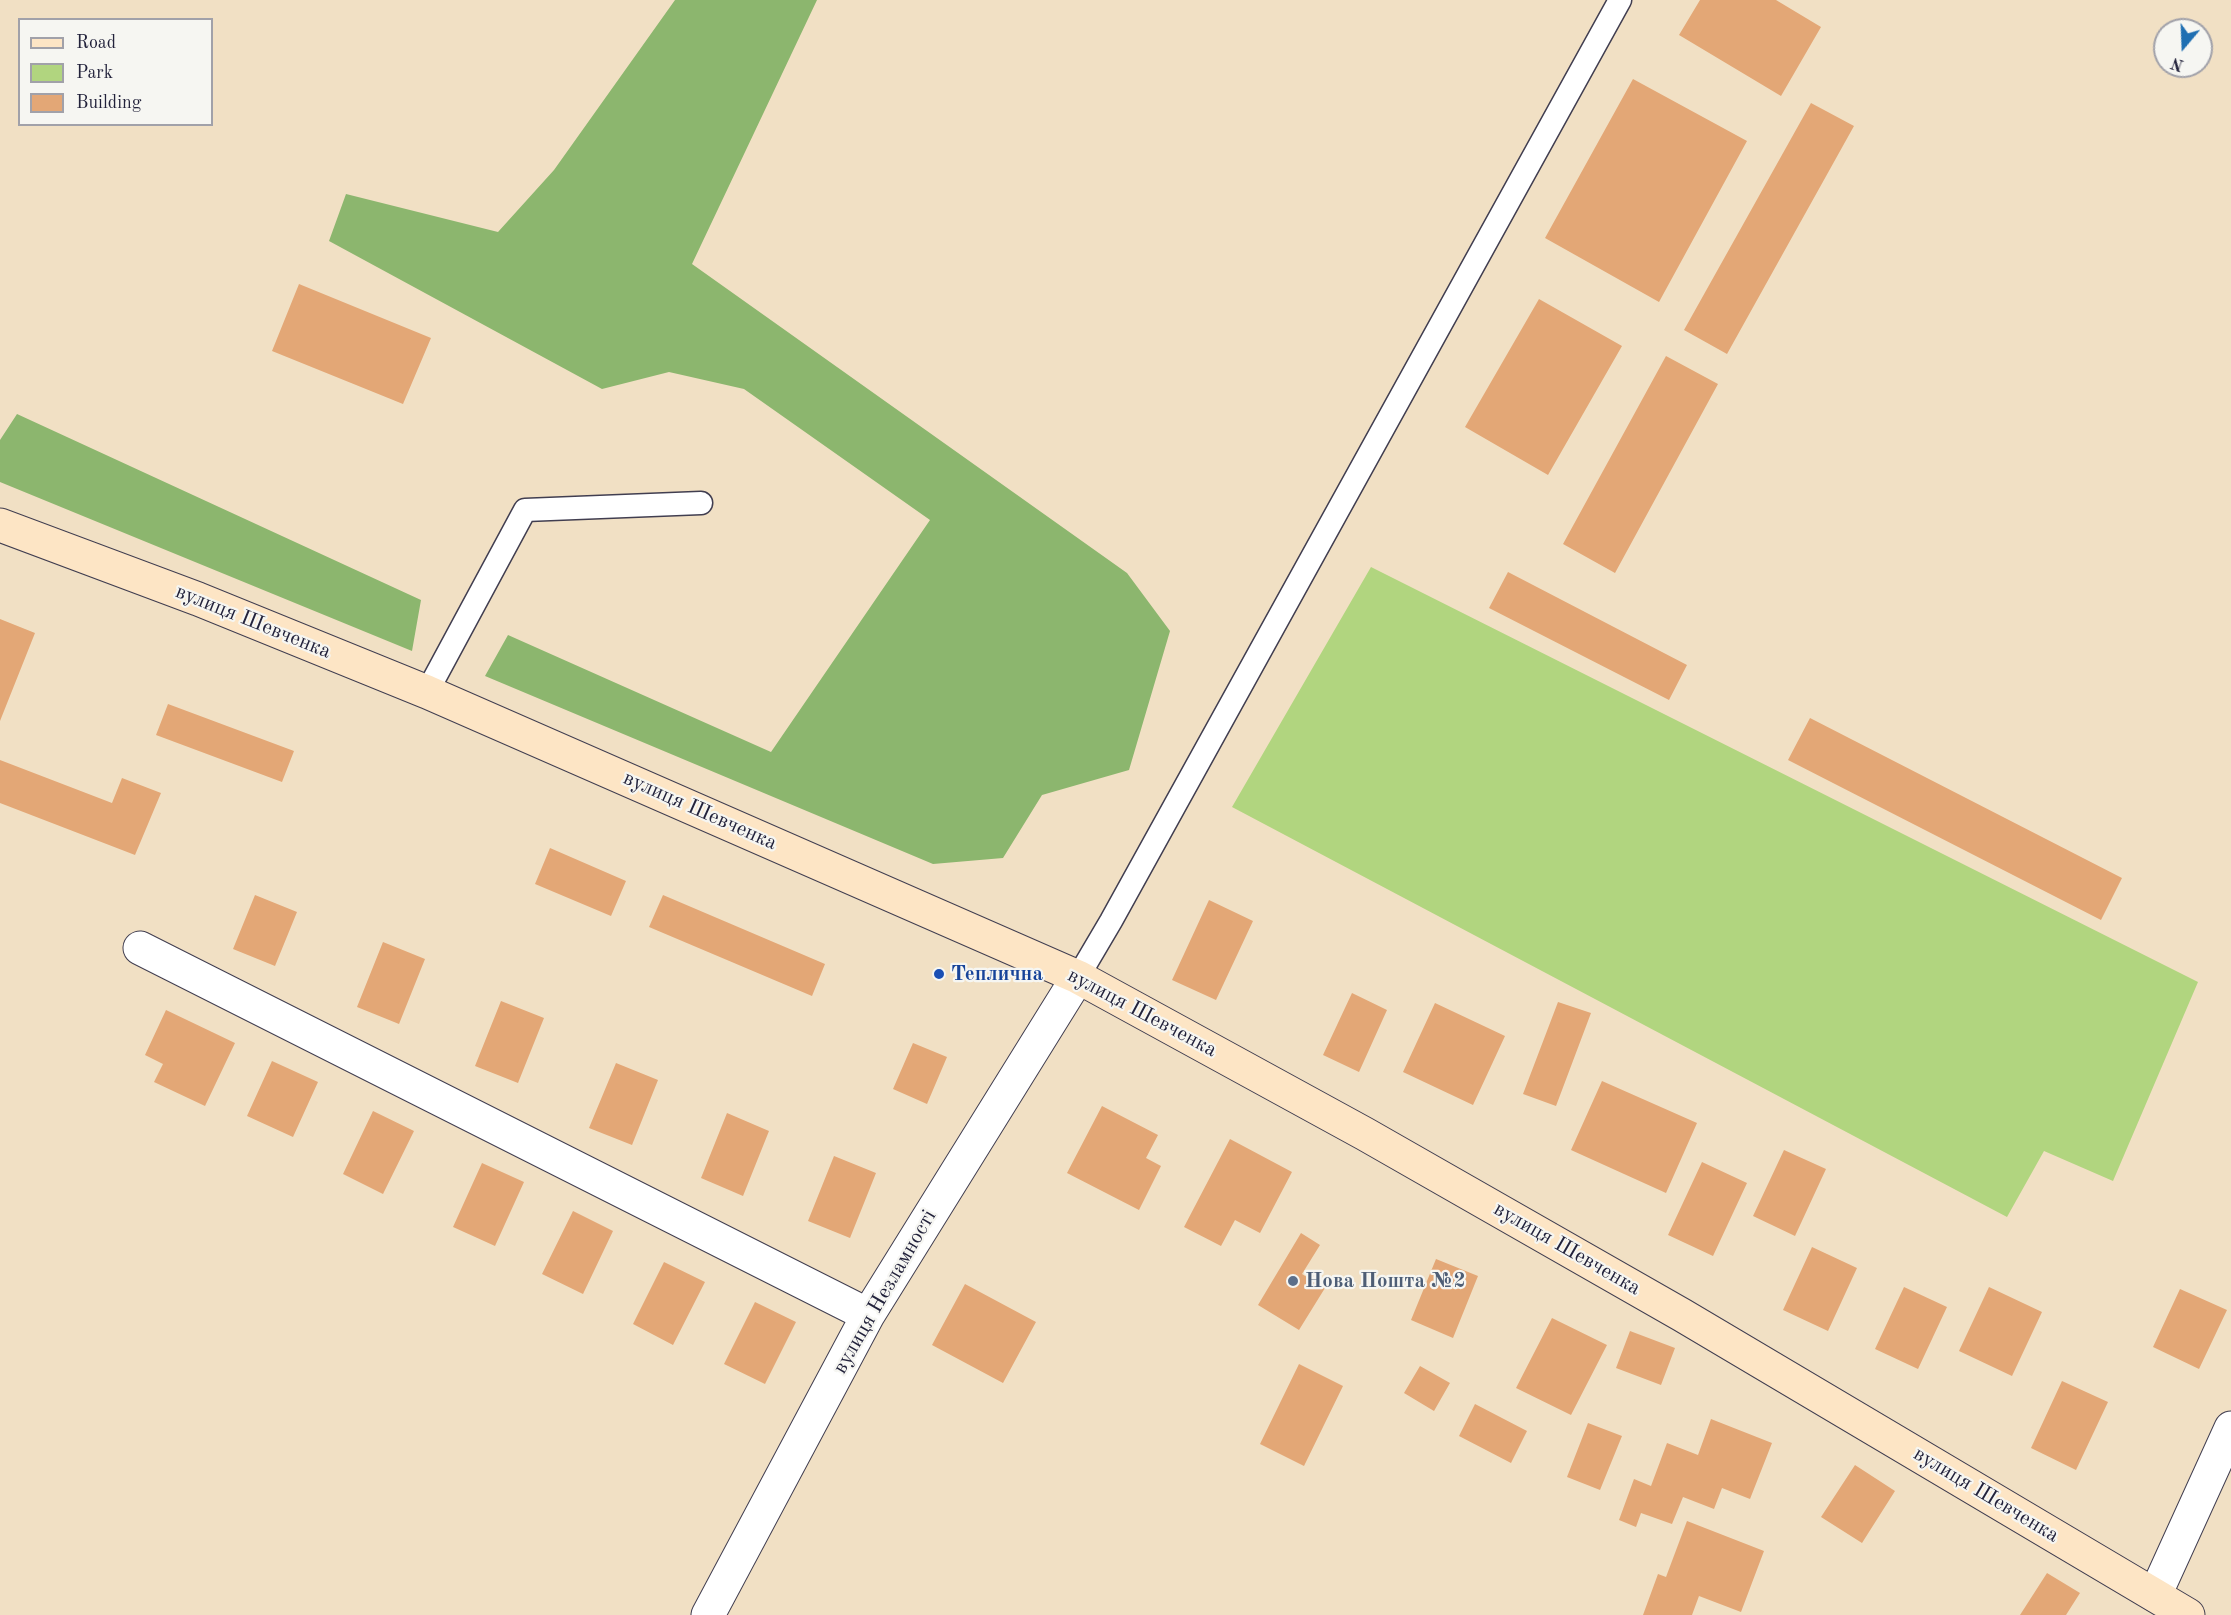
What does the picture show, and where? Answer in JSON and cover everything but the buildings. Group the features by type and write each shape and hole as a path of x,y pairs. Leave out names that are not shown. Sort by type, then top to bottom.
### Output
{"street":[{"name":"вулиця Шевченка","path":"0,525 198,599 427,692 1078,977 1365,1134 1662,1303 2188,1615"},
{"path":"140,948 868,1315"},
{"name":"вулиця Незламності","path":"708,1615 868,1315 1078,977"},
{"path":"2155,1595 2231,1428"}],"lane":[{"path":"1078,977 1129,890 1620,0"},
{"path":"427,692 525,510 701,503"}],"green space":[{"path":"675,0 817,0 692,264 1127,573 1170,631 1129,770 1042,795 1003,858 933,864 485,676 508,635 771,752 930,520 744,389 669,372 602,389 329,241 346,194 498,232 554,170"},
{"path":"17,414 421,600 412,651 0,482 0,440"},
{"path":"1371,567 2198,982 2113,1181 2044,1151 2007,1217 1232,807"}],"place":[{"name":"Теплична","path":"939,974"},
{"name":"Нова Пошта №2","path":"1293,1281"}]}
